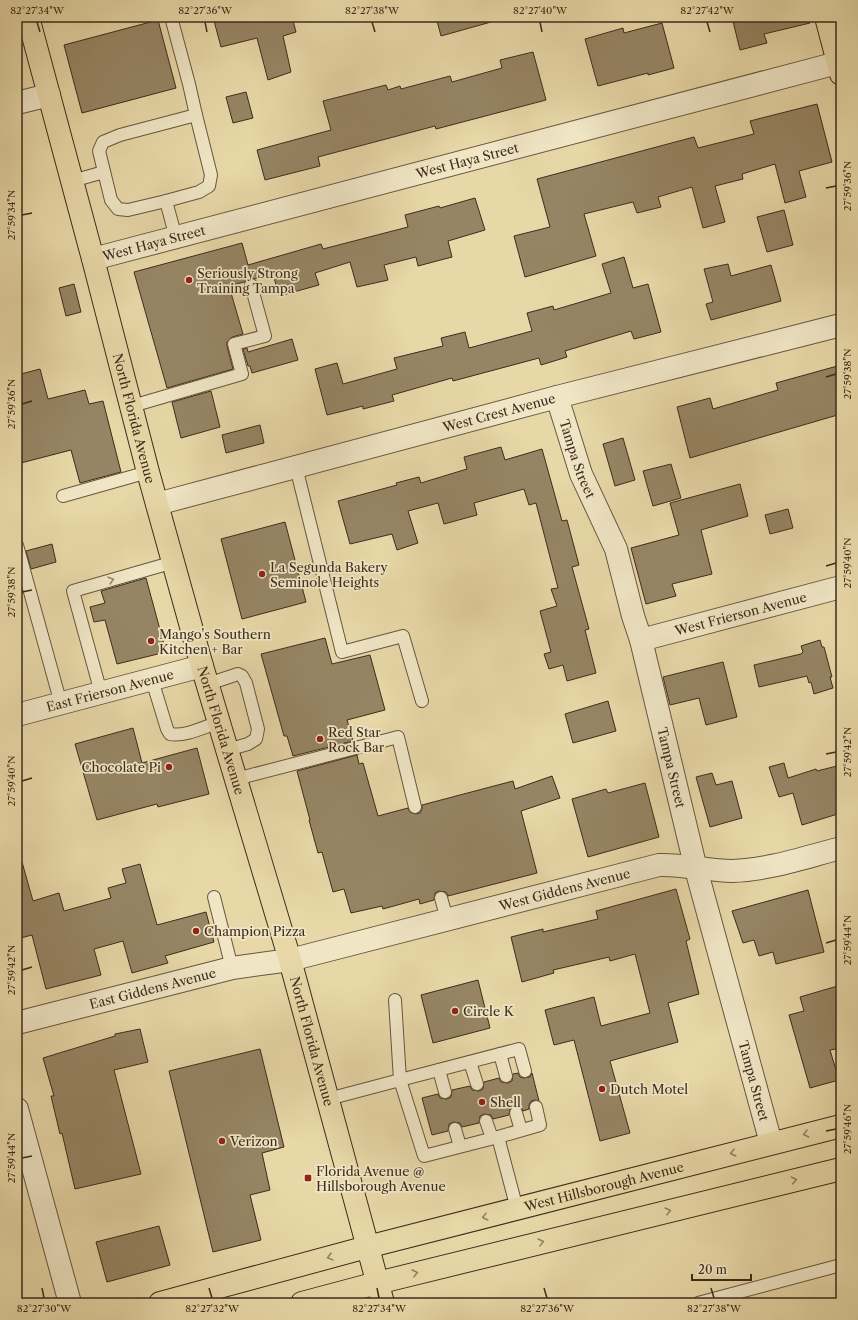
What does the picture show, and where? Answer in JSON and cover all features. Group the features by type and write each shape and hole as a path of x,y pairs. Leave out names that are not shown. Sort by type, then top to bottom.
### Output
{"main road":[{"name":"North Florida Avenue","path":"28,17 132,406 148,472 205,675 290,960 380,1293"},
{"path":"826,17 840,67"},
{"name":"West Hillsborough Avenue","path":"160,1303 517,1208 841,1126"},
{"path":"302,1303 380,1293 841,1168"}],"street":[{"name":"West Haya Street","path":"93,259 840,67"},
{"path":"17,103 49,95"},
{"name":"West Crest Avenue","path":"157,504 557,397 841,325"},
{"name":"Tampa Street","path":"557,397 581,474 616,549 641,640 696,868 771,1143"},
{"name":"West Frierson Avenue","path":"641,640 841,587"},
{"name":"East Frierson Avenue","path":"17,715 152,680 205,675"},
{"name":"West Giddens Avenue","path":"290,960 659,865 675,865 732,871 757,869 841,848"},
{"name":"East Giddens Avenue","path":"17,1023 232,968 290,960"},
{"path":"17,1109 70,1303"}],"lane":[{"path":"171,17 212,175 209,186 200,192 166,201 128,210 118,209 111,200 99,150 103,142 120,135 196,115"},
{"path":"72,181 104,172"},
{"path":"166,201 176,238"},
{"path":"132,406 242,374 234,344 265,336 251,285"},
{"path":"296,467 342,652 403,636 422,700"},
{"path":"63,496 148,472"},
{"path":"17,545 61,704"},
{"path":"101,693 73,591 174,562"},
{"path":"205,675 238,674 242,676 246,684 258,730 256,739 248,744 227,750"},
{"path":"152,680 167,729 170,734 185,734 219,722"},
{"path":"236,779 398,737 416,806"},
{"path":"214,897 232,968"},
{"path":"442,898 447,919"},
{"path":"395,1000 400,1080 424,1156 540,1125 536,1107"},
{"path":"328,1099 519,1049 525,1071"},
{"path":"500,1054 506,1076"},
{"path":"470,1062 476,1084"},
{"path":"439,1070 445,1092"},
{"path":"516,1112 521,1130"},
{"path":"486,1121 495,1137 517,1208"},
{"path":"455,1129 460,1146"},
{"path":"698,1303 841,1265"}],"building":[{"path":"213,17 292,17 296,32 283,36 291,72 268,80 257,38 221,47"},
{"path":"436,17 490,17 491,22 441,36"},
{"path":"732,17 809,17 810,23 764,34 767,43 740,50"},
{"path":"158,20 176,88 82,113 64,45"},
{"path":"662,23 674,68 598,86 585,39 623,28 624,33"},
{"path":"533,52 546,100 436,129 435,126 318,157 320,166 265,180 257,150 331,130 323,101 386,85 388,90 400,86 401,89 450,76 452,82 502,68 500,60"},
{"path":"246,92 253,118 233,123 226,97"},
{"path":"817,104 832,162 799,171 806,197 785,203 775,164 742,174 743,179 715,186 725,222 703,228 692,187 658,197 661,207 637,213 633,202 584,214 596,256 525,277 514,236 550,227 537,179 694,137 698,148 754,134 750,121"},
{"path":"475,198 485,230 448,241 452,257 418,266 416,257 384,265 388,280 357,287 350,262 315,273 319,285 279,296 273,274 255,279 249,278 244,282 229,286 243,334 232,337 227,342 233,369 167,388 134,272 242,243 248,265 321,244 323,249 408,227 405,215 439,206 440,208"},
{"path":"784,210 793,245 767,252 757,217"},
{"path":"624,257 633,288 648,284 661,332 634,339 631,331 565,351 567,357 541,365 539,358 453,381 452,378 392,395 394,401 363,409 363,406 327,415 315,369 337,363 343,384 397,369 394,358 443,346 441,338 465,332 469,348 532,331 527,313 553,306 554,310 611,293 602,264"},
{"path":"728,264 731,276 771,265 781,301 711,320 706,304 713,302 704,269"},
{"path":"74,284 81,312 66,316 59,288"},
{"path":"292,339 298,360 252,373 250,366 248,366 243,349 247,348 248,352"},
{"path":"841,365 841,414 690,458 677,407 710,398 713,409 778,390 776,383"},
{"path":"40,369 48,399 85,390 89,404 103,401 121,472 80,483 71,450 17,464 17,375"},
{"path":"211,391 220,427 181,438 172,402"},
{"path":"260,425 264,443 226,453 222,435"},
{"path":"623,438 635,480 615,486 603,444"},
{"path":"501,447 505,460 542,449 562,521 567,520 579,565 572,567 589,629 585,630 596,673 567,681 563,665 549,669 544,654 551,652 540,611 557,606 551,589 558,588 536,503 529,505 524,489 474,503 477,515 444,524 438,503 408,511 418,543 397,550 392,534 350,544 338,501 397,485 396,483 419,477 421,483 467,469 464,457"},
{"path":"671,464 681,498 653,506 643,471"},
{"path":"740,484 748,516 701,530 712,574 672,584 676,596 646,604 631,548 679,535 670,503"},
{"path":"788,509 793,528 770,534 765,515"},
{"path":"285,522 306,602 242,619 221,539"},
{"path":"52,544 56,562 31,569 26,551"},
{"path":"146,578 166,652 117,664 105,620 94,622 90,607 105,603 101,591"},
{"path":"325,638 332,664 370,655 385,710 347,720 353,741 293,756 287,736 284,736 261,654"},
{"path":"820,640 822,647 824,647 832,677 830,677 833,688 814,694 811,682 809,683 807,676 759,687 754,665 801,654 803,652 801,646"},
{"path":"723,662 737,717 706,725 699,698 670,705 663,677"},
{"path":"608,701 616,731 573,743 565,714"},
{"path":"133,728 142,763 197,748 209,794 158,807 157,804 97,820 75,744"},
{"path":"357,755 359,764 363,763 378,816 408,808 410,812 416,814 420,813 422,805 513,781 515,789 552,776 560,798 521,811 537,873 448,896 446,892 439,891 435,893 434,900 420,904 419,899 383,909 382,906 351,913 344,889 333,892 322,852 318,853 297,771"},
{"path":"784,763 788,778 816,769 817,771 841,765 841,813 802,825 793,793 779,797 769,767"},
{"path":"712,773 716,785 732,781 742,818 710,827 696,777"},
{"path":"645,783 659,837 588,857 572,799 606,789 608,793"},
{"path":"17,862 22,862 33,901 59,893 64,911 111,898 108,888 126,883 122,869 140,864 157,925 206,912 214,942 165,956 168,963 132,973 123,941 94,949 101,975 46,989 32,935 17,939"},
{"path":"676,889 690,939 686,941 699,994 668,1003 678,1042 610,1061 630,1133 600,1141 574,1040 554,1045 545,1010 594,997 601,1026 650,1013 635,954 610,961 609,957 553,970 554,973 522,982 511,937 543,929 543,932 598,919 596,911"},
{"path":"808,890 824,952 776,964 773,952 759,956 754,940 743,943 732,911"},
{"name":"Circle K","path":"478,980 490,1028 433,1043 421,995"},
{"path":"841,985 841,1048 830,1050 839,1080 810,1088 789,1015 804,1011 800,997"},
{"path":"140,1029 148,1062 114,1070 141,1174 75,1189 62,1133 60,1134 51,1096 54,1096 43,1058 115,1036 115,1034"},
{"path":"260,1049 284,1147 262,1153 270,1190 250,1195 261,1240 213,1252 169,1071"},
{"name":"Shell","path":"518,1073 520,1077 523,1078 530,1077 532,1073 539,1101 531,1101 529,1109 523,1111 521,1107 514,1106 510,1108 509,1115 493,1119 491,1115 484,1114 480,1116 479,1123 462,1127 460,1123 453,1122 449,1124 448,1131 432,1135 422,1098 438,1094 440,1098 447,1099 451,1097 452,1090 470,1086 472,1090 479,1091 483,1089 484,1082 499,1078 501,1082 508,1083 512,1081 513,1074"},
{"path":"159,1226 170,1265 107,1282 96,1242"}],"place":[{"name":"Seriously Strong Training Tampa","path":"189,280"},
{"name":"La Segunda Bakery Seminole Heights","path":"262,574"},
{"name":"Mango's Southern Kitchen + Bar","path":"151,641"},
{"name":"Red Star Rock Bar","path":"320,739"},
{"name":"Chocolate Pi","path":"169,767"},
{"name":"Champion Pizza","path":"196,931"},
{"name":"Circle K","path":"455,1011"},
{"name":"Dutch Motel","path":"602,1089"},
{"name":"Shell","path":"482,1102"},
{"name":"Verizon","path":"222,1141"},
{"name":"Florida Avenue @ Hillsborough Avenue","path":"308,1178"}]}
